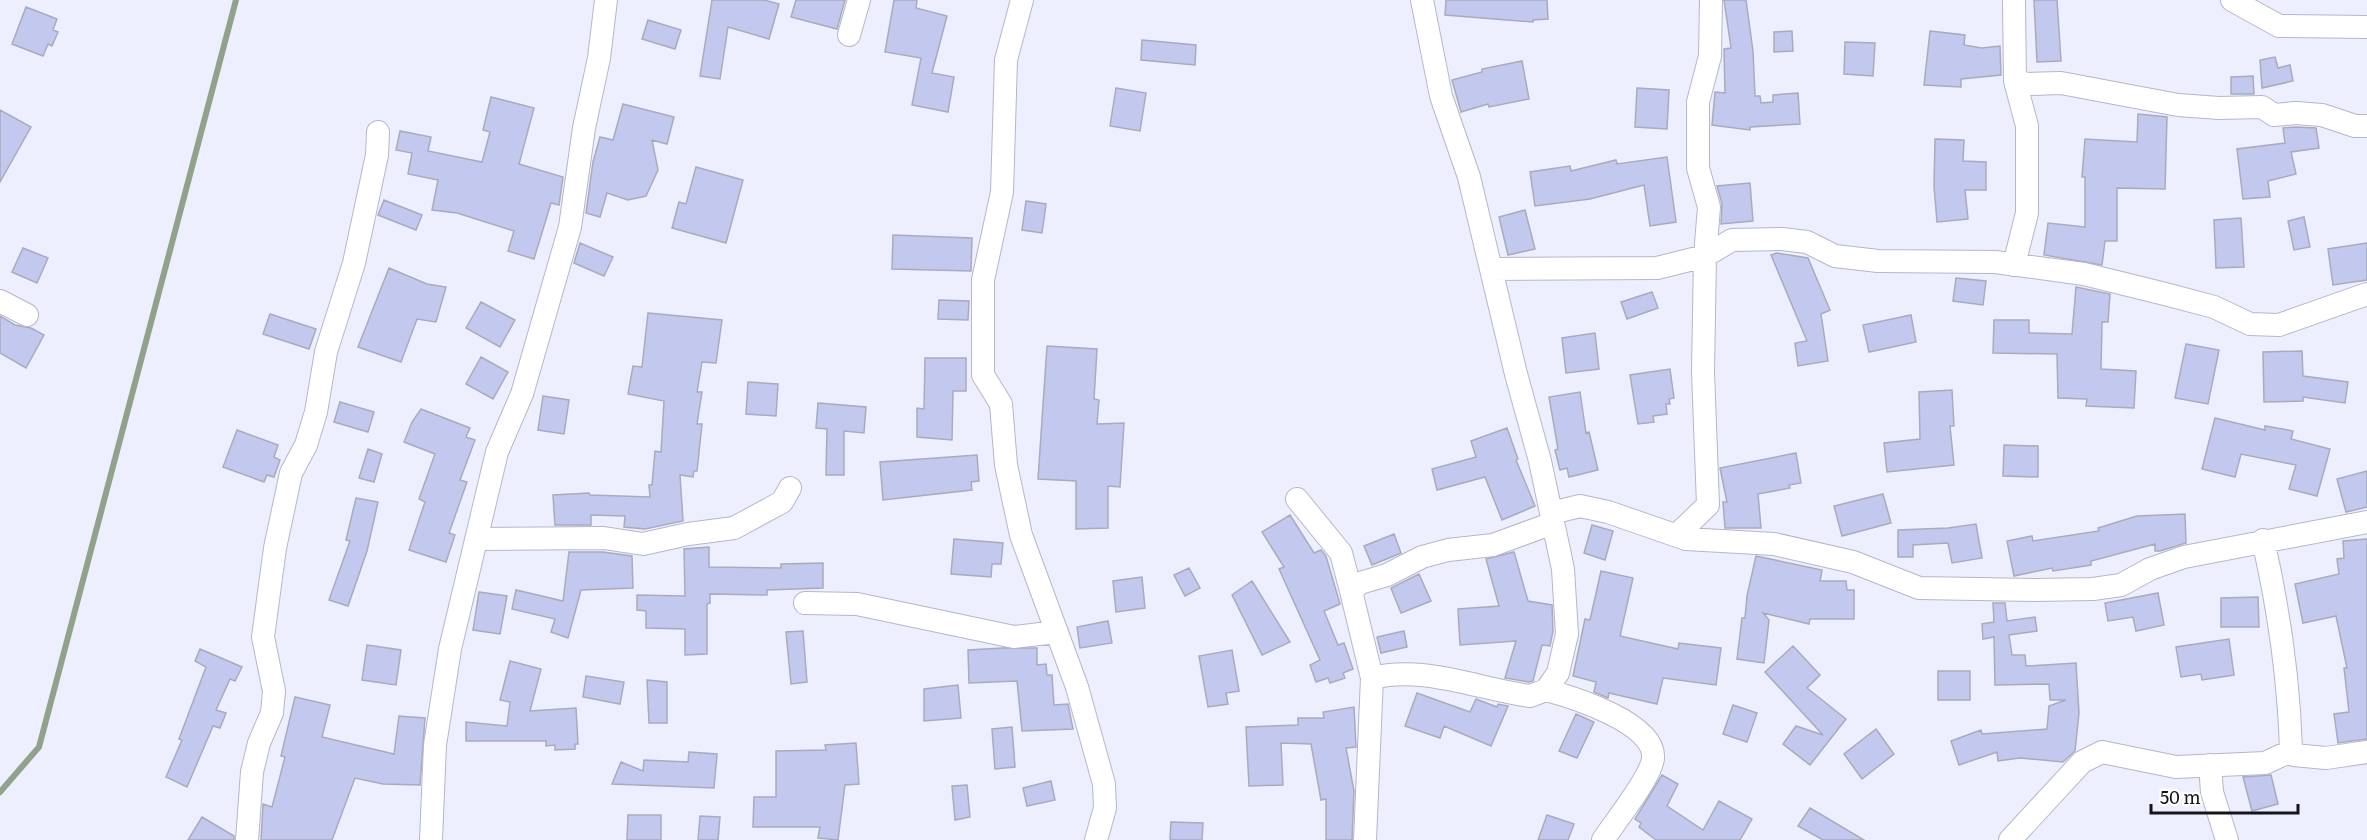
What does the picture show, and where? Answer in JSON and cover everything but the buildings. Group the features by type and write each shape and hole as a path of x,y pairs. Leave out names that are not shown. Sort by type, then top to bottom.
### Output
{"street":[{"path":"431,840 435,745 450,649 497,452 522,394 570,227 584,128 599,58 606,0"},
{"path":"849,35 859,0"},
{"path":"1022,0 1006,60 1002,192 983,280 981,351 983,375 1001,404 1006,465 1021,535 1077,687 1104,784 1105,808 1096,840"},
{"path":"1372,678 1392,673 1427,675 1530,696 1546,690 1558,673 1567,634 1563,569 1552,518 1469,177 1441,96 1422,0"},
{"path":"1686,539 1682,530 1708,505 1703,372 1705,256 1709,207 1698,168 1698,111 1710,56 1713,21 1711,0"},
{"path":"2014,0 2015,81 2027,126 2027,213 2014,265"},
{"path":"2232,0 2279,27 2367,27"},
{"path":"2015,81 2028,84 2061,83 2178,105 2219,108 2262,107 2274,115 2296,113 2322,115 2355,126 2367,126"},
{"path":"247,840 252,772 259,742 272,713 274,691 263,637 275,548 291,473 306,445 316,412 326,352 354,263 377,155 378,132"},
{"path":"1491,269 1657,268 1705,256 1732,240 1782,239 1807,242 1836,256 1878,261 2014,265 2084,274 2214,307 2250,324 2279,325 2367,294"},
{"path":"0,301 27,315"},
{"path":"478,539 604,538 643,544 688,534 734,528 782,502 789,488"},
{"path":"1297,499 1341,553 1372,678 1365,840"},
{"path":"1351,591 1360,583 1387,575 1422,557 1449,550 1492,545 1580,506 1608,512 1686,539 1774,544 1853,562 1919,588 2034,590 2093,589 2121,585 2150,569 2184,557 2263,540 2367,522"},
{"path":"2263,540 2278,602 2290,710 2291,751 2294,755 2326,758 2367,752"},
{"path":"805,603 857,604 1014,637 1058,632"},
{"path":"1546,690 1582,699 1642,734 1652,747 1654,759 1643,782 1603,840"},
{"path":"2010,840 2082,762 2102,753 2176,767 2265,763 2291,751"},
{"path":"2210,765 2212,792 2227,840"}],"waterway":[{"path":"0,792 39,747 236,0"}]}
